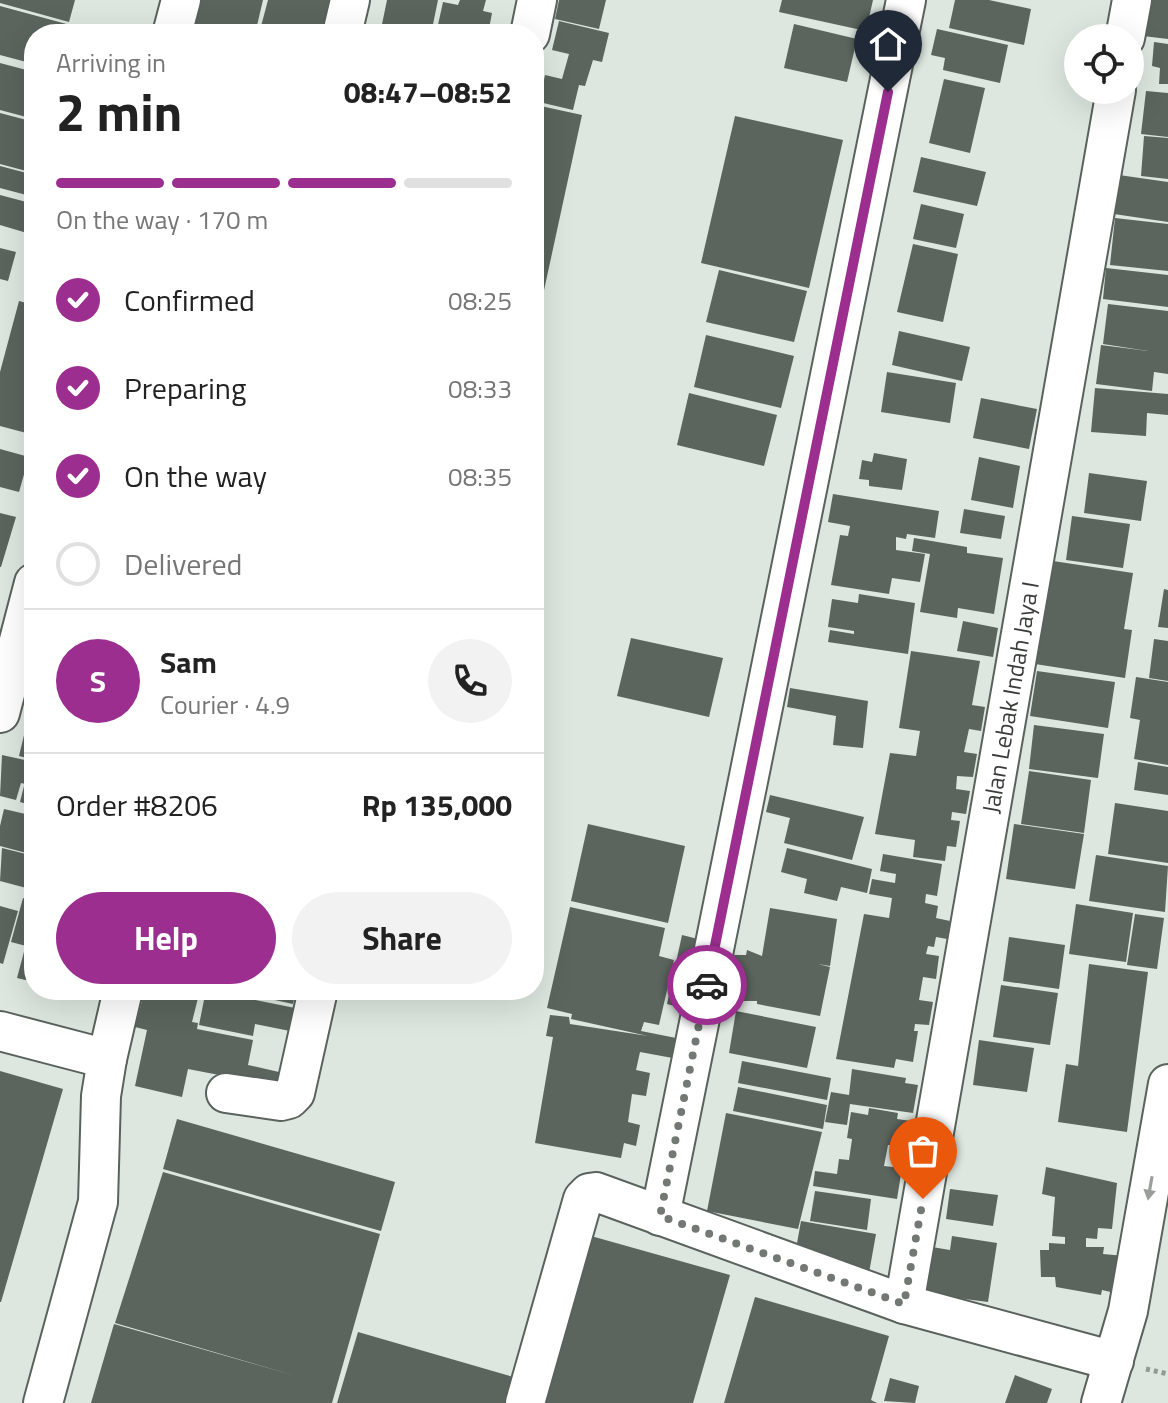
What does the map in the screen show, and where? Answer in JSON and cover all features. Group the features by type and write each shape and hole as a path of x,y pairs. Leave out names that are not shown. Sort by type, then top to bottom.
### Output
{"street":[{"path":"175,24 181,0"},
{"path":"344,24 350,0"},
{"path":"532,24 537,0"},
{"path":"660,1216 906,0"},
{"path":"1128,24 1132,0"},
{"name":"Jalan Lebak Indah Jaya I","path":"904,1304 1114,104"},
{"path":"0,713 24,621"},
{"path":"43,1403 98,1202 101,1096 121,1000"},
{"path":"226,1093 281,1101 295,1093 316,1000"},
{"path":"0,1031 107,1059"},
{"path":"1101,1403 1128,1311 1168,1084"},
{"path":"525,1403 585,1196 596,1192 904,1304 1114,1361"}],"building":[{"path":"0,0 75,0 69,22 0,3"},
{"path":"198,0 263,0 257,24 192,24"},
{"path":"268,0 343,0 337,24 262,24"},
{"path":"387,0 438,0 433,24 382,24"},
{"path":"460,0 486,0 483,11 492,13 490,24 438,24 443,2 458,5"},
{"path":"559,0 606,0 599,29 555,19"},
{"path":"782,0 873,0 866,31 779,12"},
{"path":"955,0 989,0 1031,9 1024,45 949,28"},
{"path":"1147,0 1168,0 1168,39 1144,36"},
{"path":"0,6 67,24 24,24 24,61 0,55"},
{"path":"559,21 609,33 602,62 593,60 585,86 579,85 573,110 544,103 545,75 562,79 569,54 552,50"},
{"path":"794,24 857,39 847,82 784,68"},
{"path":"937,29 1008,45 1000,83 943,70 945,58 931,55"},
{"path":"1154,42 1168,44 1168,84 1159,84 1160,68 1152,66"},
{"path":"0,63 24,69 24,116 0,110"},
{"path":"944,79 985,88 970,153 929,143"},
{"path":"1146,91 1168,93 1168,137 1141,134"},
{"path":"544,107 582,115 544,290"},
{"path":"0,113 24,119 24,170 0,164"},
{"path":"735,116 843,140 809,288 701,263"},
{"path":"1144,136 1168,138 1168,179 1141,176"},
{"path":"921,157 986,172 977,206 913,192"},
{"path":"0,166 24,172 24,194 0,188"},
{"path":"1119,175 1168,182 1168,222 1114,214"},
{"path":"0,195 24,201 24,232 0,225"},
{"path":"921,204 964,214 956,248 913,239"},
{"path":"1115,218 1168,224 1168,271 1110,265"},
{"path":"913,244 958,254 943,322 897,312"},
{"path":"0,248 16,252 8,281 0,279"},
{"path":"1106,268 1168,275 1168,307 1103,299"},
{"path":"719,270 807,291 794,342 706,322"},
{"path":"19,301 24,302 24,432 0,426 0,372"},
{"path":"1108,304 1168,311 1168,374 1154,372 1152,391 1096,384 1101,345 1148,351 1103,344"},
{"path":"899,331 970,347 962,381 892,365"},
{"path":"706,335 794,356 781,408 694,387"},
{"path":"887,372 956,383 950,423 881,412"},
{"path":"1095,388 1168,394 1168,415 1147,413 1146,436 1091,432"},
{"path":"689,393 777,415 764,466 677,445"},
{"path":"981,398 1037,409 1029,449 973,438"},
{"path":"0,449 24,456 24,474 19,492 0,487"},
{"path":"874,453 907,459 902,490 869,486 869,480 859,479 862,460 872,462"},
{"path":"979,457 1020,466 1013,508 971,500"},
{"path":"1089,473 1147,481 1141,521 1084,513"},
{"path":"833,494 939,511 935,538 907,534 906,539 896,537 896,550 925,554 920,582 892,578 889,594 831,585 840,535 848,536 850,526 828,522"},
{"path":"964,509 1005,516 1001,539 960,533"},
{"path":"0,513 16,517 1,567 0,567"},
{"path":"1072,516 1130,524 1123,568 1066,560"},
{"path":"914,538 967,547 967,553 1003,558 994,614 958,608 957,618 920,612 930,554 912,551"},
{"path":"1053,561 1133,573 1124,629 1132,630 1125,678 1035,664"},
{"path":"1164,589 1168,590 1168,628 1158,627"},
{"path":"859,594 915,603 908,654 828,642 830,630 854,634 854,631 828,627 832,599 858,603"},
{"path":"963,621 998,628 993,657 957,651"},
{"path":"631,638 723,658 709,717 617,696"},
{"path":"1154,639 1168,641 1168,681 1149,678"},
{"path":"911,651 980,661 972,705 985,707 981,731 969,729 964,752 977,754 973,777 957,776 956,789 970,791 966,814 952,812 951,820 960,821 956,847 947,846 945,861 913,857 915,840 875,834 890,753 916,756 920,731 899,728"},
{"path":"1037,671 1115,682 1108,728 1030,716"},
{"path":"1136,677 1168,682 1168,765 1134,759 1140,720 1130,718"},
{"path":"790,688 868,701 863,748 833,745 836,716 787,707"},
{"path":"1034,725 1104,734 1098,778 1029,769"},
{"path":"24,735 24,757 19,756"},
{"path":"2,755 24,760 24,784 21,783 16,800 0,796"},
{"path":"1138,762 1168,767 1168,795 1134,790"},
{"path":"1029,771 1091,780 1084,833 1021,824"},
{"path":"770,795 864,817 852,860 784,843 790,818 766,812"},
{"path":"1115,803 1168,811 1168,863 1108,854"},
{"path":"4,809 24,814 24,852 0,846"},
{"path":"588,824 685,846 668,923 571,901"},
{"path":"1014,824 1084,834 1075,889 1006,879"},
{"path":"2,848 24,854 24,887 0,881"},
{"path":"787,848 872,869 867,893 841,887 837,901 804,893 807,879 781,872"},
{"path":"883,854 942,864 937,896 926,894 925,903 938,906 936,918 950,921 947,939 936,937 934,947 928,946 926,954 939,956 936,979 923,977 919,1000 933,1002 929,1025 915,1024 914,1031 918,1031 913,1062 896,1059 894,1068 836,1059 864,914 889,918 892,898 869,894 872,879 895,883 896,874 880,871"},
{"path":"1096,855 1168,866 1165,912 1089,901"},
{"path":"23,898 24,898 24,945 11,942"},
{"path":"1076,904 1133,913 1126,962 1069,954"},
{"path":"0,906 18,911 3,964 0,963"},
{"path":"570,907 665,928 659,956 674,960 659,1025 644,1022 641,1031 681,1039 678,1059 640,1052 636,1070 650,1073 646,1096 632,1094 628,1122 640,1125 636,1146 624,1143 621,1158 535,1143 553,1037 546,1036 550,1015 569,1017 570,1024 648,1036 571,1019 572,1014 547,1008"},
{"path":"770,908 837,919 830,966 818,964 830,967 820,1016 757,1004 757,1001 736,1001 736,989 729,989 729,975 734,975 734,955 746,955 747,950 762,956"},
{"path":"1135,914 1164,918 1157,969 1127,965"},
{"path":"682,935 698,939 682,1008 667,1004"},
{"path":"1009,937 1065,945 1059,989 1003,981"},
{"path":"24,952 24,980 17,978"},
{"path":"1089,964 1148,972 1127,1132 1058,1122 1066,1064 1078,1066"},
{"path":"1001,985 1058,993 1050,1045 993,1037"},
{"path":"142,1000 198,1000 192,1022 198,1023 197,1029 253,1040 248,1065 279,1072 275,1091 240,1079 188,1069 182,1097 135,1086 147,1030 135,1027"},
{"path":"204,1000 255,1000 295,1008 290,1031 255,1024 253,1036 199,1025"},
{"path":"736,1011 816,1027 807,1068 729,1053"},
{"path":"979,1040 1034,1048 1027,1092 973,1085"},
{"path":"742,1061 831,1078 827,1100 738,1083"},
{"path":"852,1069 906,1078 905,1083 918,1085 913,1113 850,1104 847,1125 825,1122 831,1092 849,1095"},
{"path":"0,1071 63,1089 1,1302 0,1302"},
{"path":"738,1087 827,1105 823,1129 733,1111"},
{"path":"869,1108 898,1113 897,1119 911,1121 906,1147 888,1145 884,1166 902,1168 897,1199 813,1186 815,1171 837,1174 839,1159 849,1160 852,1139 847,1138 851,1112 868,1115"},
{"path":"726,1113 822,1132 798,1229 707,1211"},
{"path":"177,1119 395,1182 381,1231 163,1169"},
{"path":"1046,1167 1117,1183 1112,1229 1098,1228 1097,1239 1086,1238 1086,1247 1104,1247 1103,1254 1125,1256 1115,1293 1102,1290 1101,1295 1056,1287 1055,1277 1041,1277 1040,1250 1049,1250 1049,1243 1065,1244 1065,1237 1052,1236 1055,1197 1042,1194"},
{"path":"163,1172 380,1234 332,1403 91,1403 114,1324 296,1376 115,1323"},
{"path":"950,1189 998,1195 993,1226 946,1219"},
{"path":"815,1191 871,1199 867,1230 810,1221"},
{"path":"801,1221 876,1234 869,1273 794,1260"},
{"path":"591,1236 730,1275 693,1403 542,1403"},
{"path":"952,1236 997,1243 988,1302 926,1294 932,1247 950,1250"},
{"path":"755,1297 889,1336 871,1400 877,1403 724,1403"},
{"path":"358,1332 517,1378 510,1403 337,1403"},
{"path":"1015,1375 1052,1389 1047,1403 1005,1403"},
{"path":"890,1378 919,1386 915,1403 884,1401"}],"way so far":[{"path":"707,985 660,1216 904,1304 923,1199"}],"route":[{"path":"707,985 888,92"}]}
